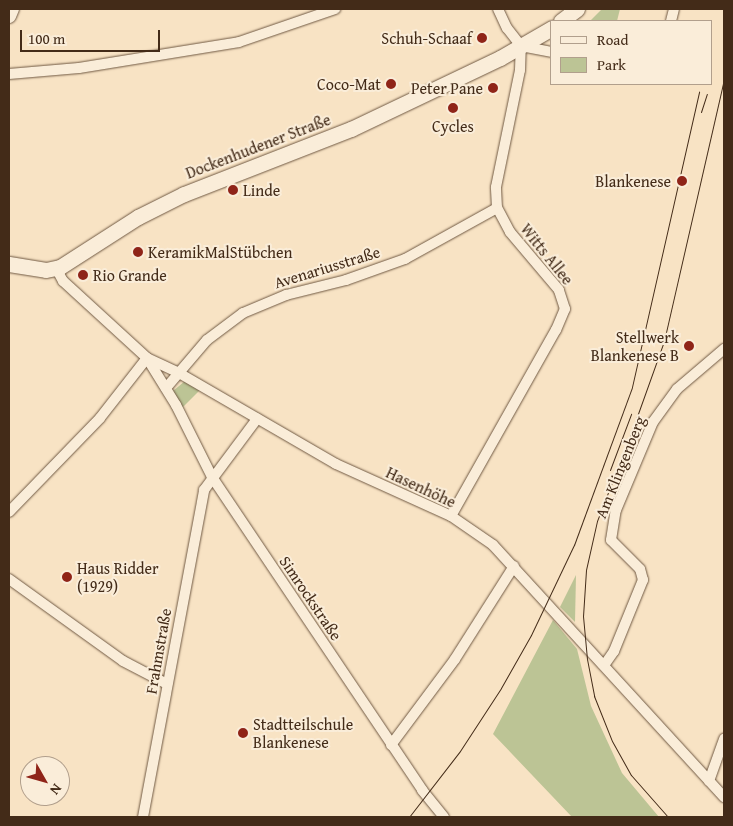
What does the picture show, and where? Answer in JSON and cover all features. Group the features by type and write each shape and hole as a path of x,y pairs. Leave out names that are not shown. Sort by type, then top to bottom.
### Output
{"main road":[{"name":"Dockenhudener Straße","path":"56,268 138,217 184,194 316,144 521,46 550,29"},
{"path":"9,264 46,270 56,268"}],"street":[{"path":"9,16 12,9"},
{"path":"9,74 79,68 240,42 335,9"},
{"path":"498,9 507,28 521,46 550,52"},
{"name":"Witts Allee","path":"451,516 556,330 565,309 559,290 510,232 497,208 496,187 520,70 521,46"},
{"name":"Avenariusstraße","path":"179,373 212,334 244,313 286,295 346,280 405,259 497,208"},
{"name":"Hasenhöhe","path":"56,268 63,281 147,358 179,373 336,464 451,516 494,545 605,664 724,797"},
{"name":"Am Klingenberg","path":"605,664 614,652 643,580 640,569 611,540 616,510 653,422 677,389 724,349"},
{"path":"9,512 100,418 147,358"},
{"name":"Simrockstraße","path":"147,358 166,388 212,477 391,744 444,817"},
{"path":"166,388 179,373"},
{"name":"Frahmstraße","path":"143,817 204,490 212,477 258,419"},
{"path":"391,744 454,659 514,566"},
{"path":"9,579 123,661 167,684"},
{"path":"708,781 724,739"}],"green space":[{"path":"602,9 620,9 617,20 591,20"},
{"path":"185,381 200,390 182,408 173,391"},
{"path":"576,575 575,622 560,607"},
{"path":"553,620 577,649 591,706 622,773 659,817 572,817 493,734"}],"tram line":[{"path":"630,436 664,341 724,78"},
{"path":"409,817 460,751 501,688 531,635 574,545 632,387 699,92"},
{"path":"701,112 707,94"},
{"path":"610,470 631,414"},
{"path":"619,464 597,521 586,570 583,616 587,659 594,696 612,741 631,775 668,817"}],"place":[{"name":"Schuh-Schaaf","path":"482,38"},
{"name":"Coco-Mat","path":"391,84"},
{"name":"Peter Pane","path":"493,88"},
{"name":"Cycles","path":"453,108"},
{"name":"Blankenese","path":"682,181"},
{"name":"Linde","path":"233,190"},
{"name":"KeramikMalStübchen","path":"138,252"},
{"name":"Rio Grande","path":"83,275"},
{"name":"Stellwerk Blankenese B","path":"689,346"},
{"name":"Haus Ridder (1929)","path":"67,577"},
{"name":"Stadtteilschule Blankenese","path":"243,733"}]}
